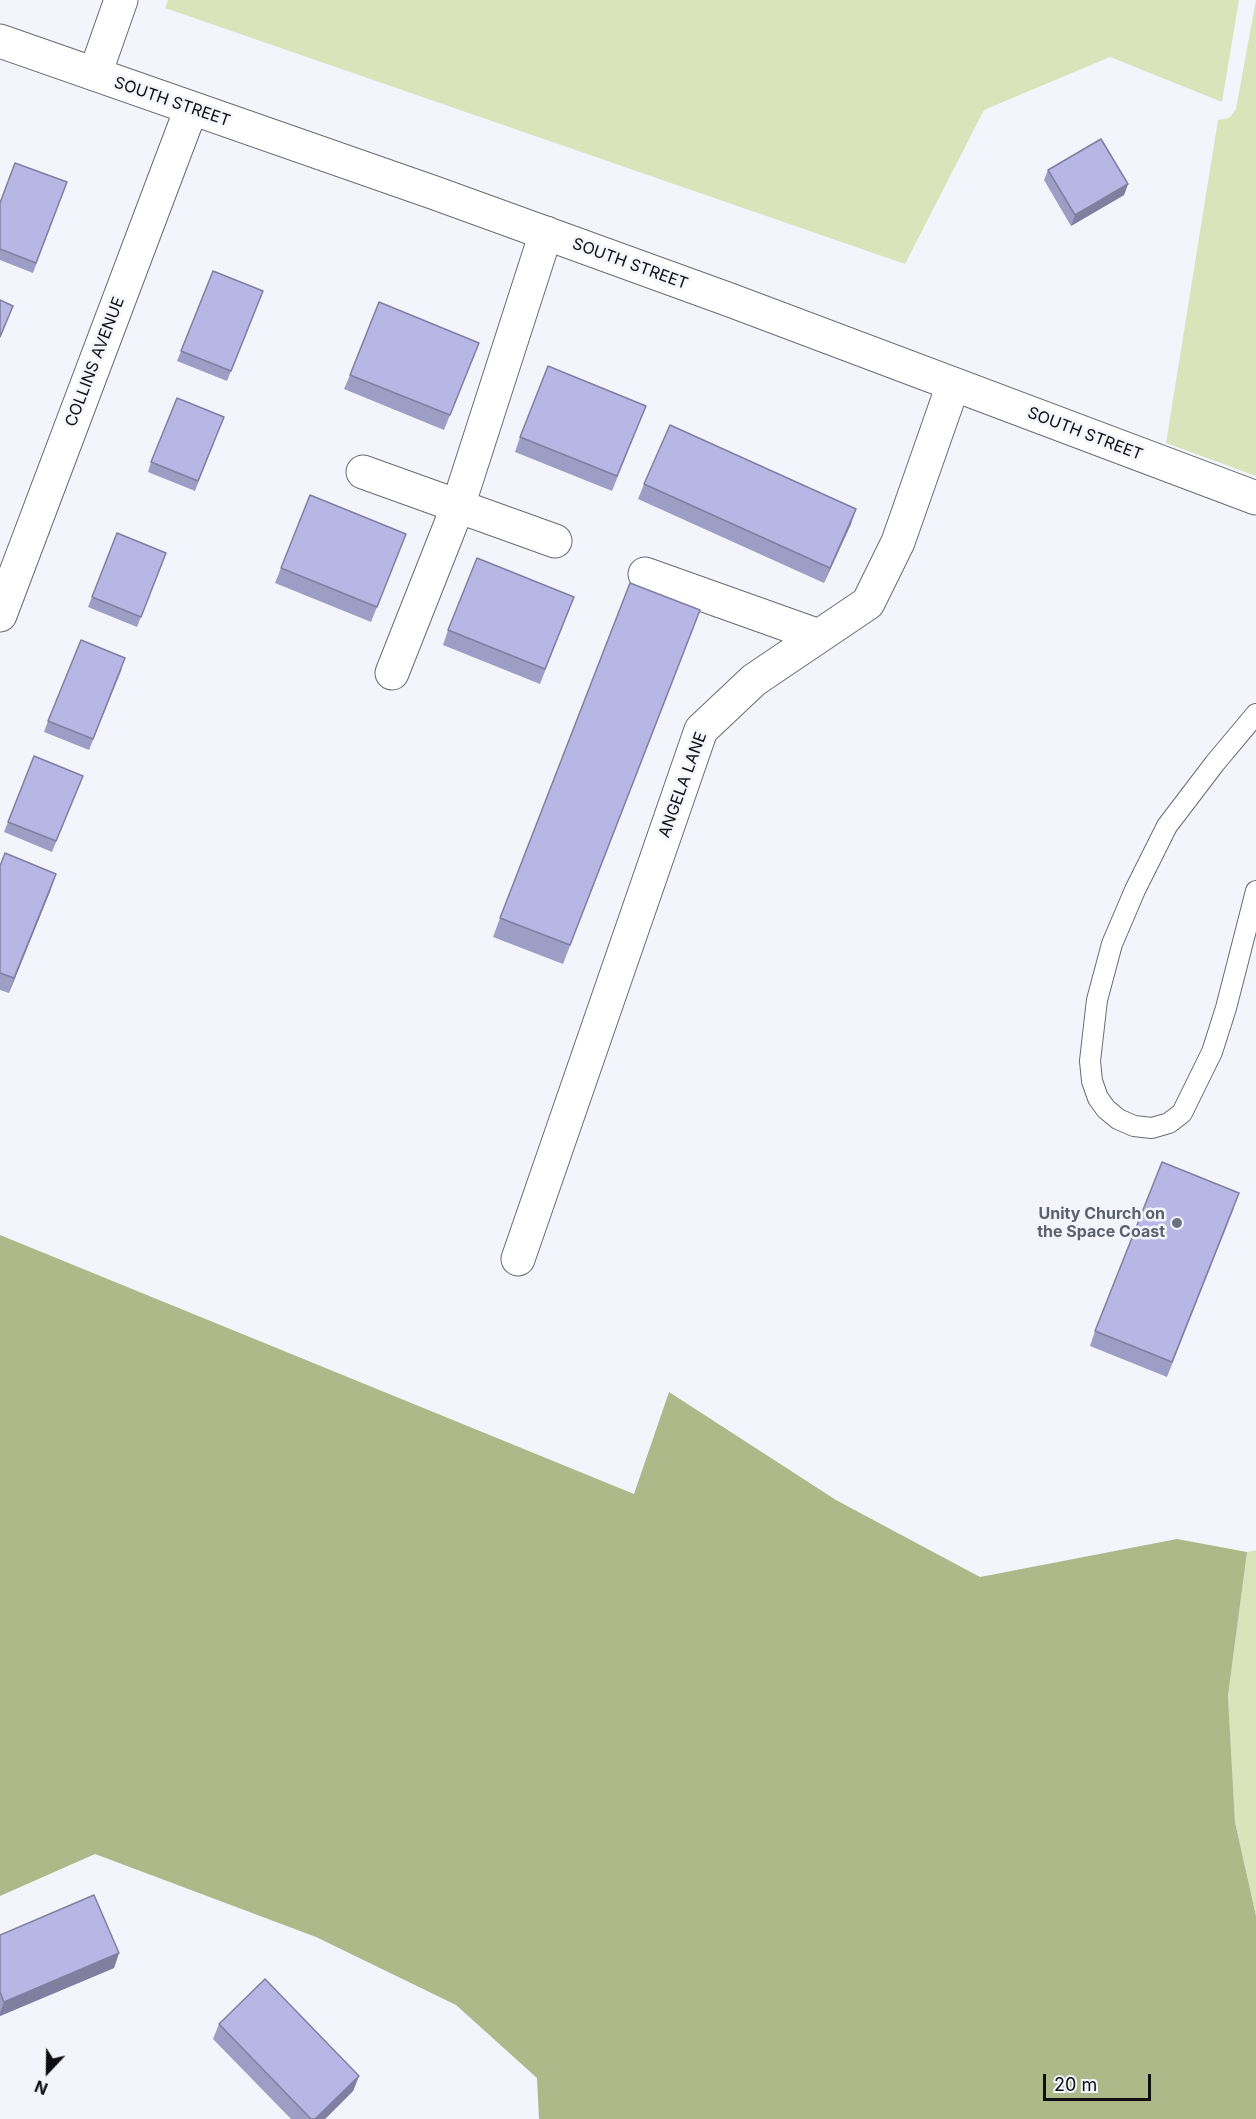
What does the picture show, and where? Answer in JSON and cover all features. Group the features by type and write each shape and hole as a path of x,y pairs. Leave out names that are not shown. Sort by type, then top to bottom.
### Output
{"street":[{"path":"95,74 121,0"},
{"name":"SOUTH STREET","path":"0,41 546,233 1256,498"},
{"name":"COLLINS AVENUE","path":"0,615 191,109"},
{"path":"392,673 458,506 546,233"},
{"name":"ANGELA LANE","path":"518,1259 701,730 754,680 868,603 898,542 953,385"},
{"path":"363,472 555,541"},
{"path":"645,574 819,636"}],"lane":[{"path":"1256,714 1167,826 1135,890 1113,944 1097,999 1090,1061 1092,1081 1098,1098 1118,1119 1134,1126 1152,1128 1169,1123 1182,1113 1215,1041 1244,942 1256,891"}],"green space":[{"path":"168,0 1239,0 1222,102 1110,57 984,110 905,264 165,8"},
{"path":"1256,0 1256,476 1166,443 1218,120 1229,118 1236,109"},
{"path":"0,1235 634,1494 669,1392 836,1500 980,1577 1177,1539 1247,1552 1228,1696 1235,1822 1256,1916 1256,2119 539,2119 537,2078 456,2005 316,1937 95,1854 0,1896"},
{"path":"1256,1550 1256,1916 1235,1822 1228,1696 1247,1552"}],"building":[{"path":"1101,139 1128,184 1075,215 1048,170"},
{"path":"15,163 67,182 36,263 0,249 0,203"},
{"path":"213,271 263,291 231,371 181,351"},
{"path":"0,300 13,306 0,337"},
{"path":"379,302 479,343 450,415 350,375"},
{"path":"548,366 646,406 617,476 520,437"},
{"path":"177,398 224,417 198,481 151,462"},
{"path":"670,425 856,509 830,568 644,484"},
{"path":"310,495 406,534 377,607 281,568"},
{"path":"117,533 166,553 141,617 92,597"},
{"path":"477,558 574,597 545,669 448,630"},
{"path":"630,583 700,610 570,945 500,918"},
{"path":"81,640 125,658 93,739 48,721"},
{"path":"34,756 83,776 56,841 8,822"},
{"path":"5,853 56,874 14,978 0,973 0,866"},
{"path":"1162,1162 1239,1193 1172,1362 1095,1331"},
{"path":"94,1895 119,1953 4,2002 0,1992 0,1935"},
{"path":"265,1979 359,2076 315,2119 311,2119 219,2024"}],"place":[{"name":"Unity Church on the Space Coast","path":"1177,1223"}]}
